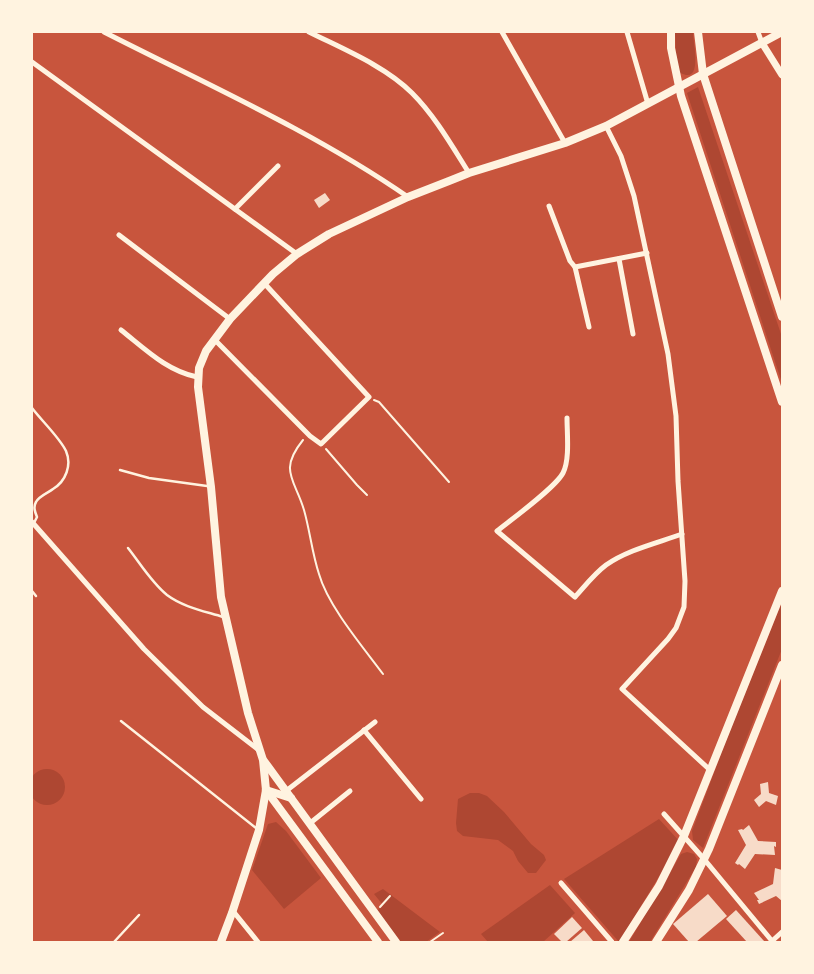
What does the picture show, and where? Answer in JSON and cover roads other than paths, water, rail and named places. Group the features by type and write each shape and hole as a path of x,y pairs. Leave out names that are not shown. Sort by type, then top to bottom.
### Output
{"main road":[{"path":"671,32 671,48 679,87 782,402"},
{"path":"698,32 703,74 782,317"},
{"path":"221,943 259,830 266,790 261,755 248,713 221,597 198,377 202,360 214,339 264,283 297,254 330,234 408,197 469,173 565,143 606,126 782,32"},
{"path":"623,943 659,886 684,836 782,591"},
{"path":"656,943 689,890 704,859 782,665"},
{"path":"261,755 396,943"},
{"path":"266,790 288,794"},
{"path":"266,790 378,943"}],"street":[{"path":"104,32 317,140 408,197"},
{"path":"309,32 389,75 412,93 435,121 469,173"},
{"path":"502,32 565,143"},
{"path":"627,32 648,104"},
{"path":"758,32 782,75"},
{"path":"32,62 297,254"},
{"path":"606,126 629,178 673,381 685,581 684,607 668,639 622,690 710,770"},
{"path":"235,209 278,166"},
{"path":"549,206 570,261 575,267 589,327"},
{"path":"119,235 230,319"},
{"path":"575,267 647,253"},
{"path":"619,260 633,334"},
{"path":"214,339 321,444 369,397 264,283"},
{"path":"121,330 167,366 183,374 198,377"},
{"path":"567,418 567,458 564,472 554,484 497,531 575,597 608,563 682,534"},
{"path":"32,524 144,649 203,707 261,755"},
{"path":"288,794 374,722"},
{"path":"364,730 421,799"},
{"path":"309,824 350,791"},
{"path":"664,814 772,942 782,932"},
{"path":"561,883 612,943"},
{"path":"233,911 258,943"}],"lane":[{"path":"32,408 65,450 69,463 66,474 57,487 35,502 37,517 32,524"},
{"path":"120,470 149,478 211,487"},
{"path":"128,548 167,595 184,605 226,618"},
{"path":"32,591 36,596"},
{"path":"121,721 259,830"},
{"path":"114,943 139,915"}]}
